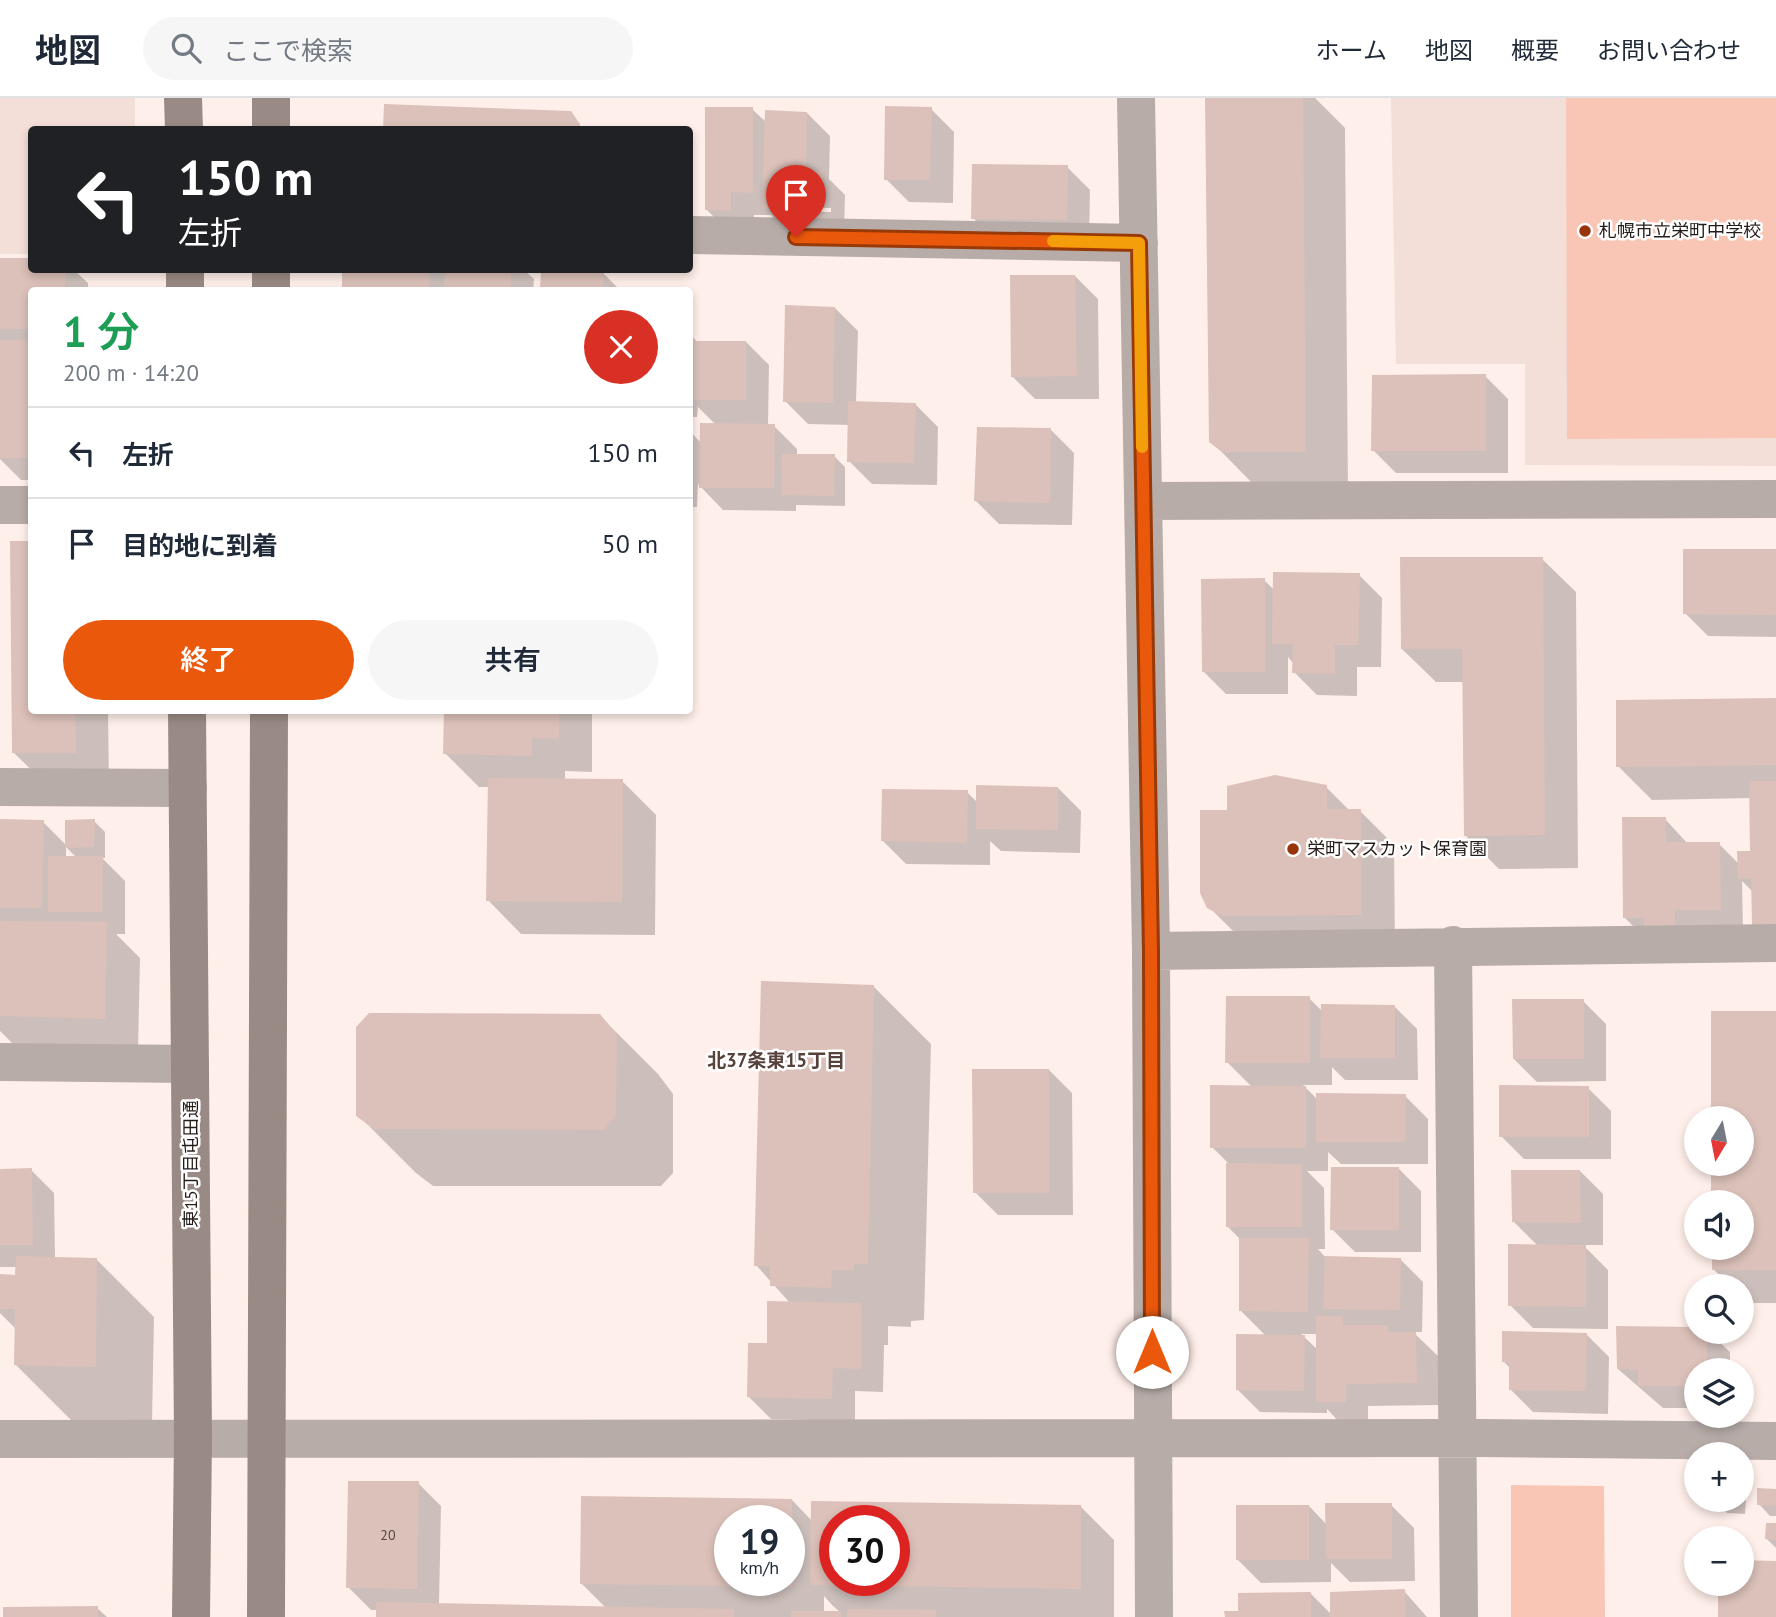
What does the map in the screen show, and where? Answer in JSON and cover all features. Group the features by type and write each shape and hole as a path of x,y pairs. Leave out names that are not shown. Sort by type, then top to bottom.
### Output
{"street":[{"path":"183,98 184,126"},
{"path":"271,98 271,126"},
{"path":"1136,98 1151,951 1154,1617"},
{"path":"693,235 1139,243"},
{"path":"1143,501 1776,499"},
{"path":"0,505 28,505"},
{"name":"東15丁目屯田通","path":"187,714 193,1437 191,1617"},
{"path":"266,1617 269,714"},
{"path":"0,787 188,788"},
{"path":"1151,951 1776,943"},
{"path":"1453,946 1459,1617"},
{"path":"0,1062 190,1064"},
{"path":"0,1439 1457,1438 1776,1441"}],"shaded area":[{"path":"0,98 135,98 135,126 28,126 28,254 0,254"},
{"name":"札幌市立栄町中学校","path":"1391,98 1776,98 1776,466 1525,465 1525,364 1396,364"},
{"path":"1566,98 1776,98 1776,438 1567,439"},
{"path":"1511,1485 1604,1486 1605,1617 1511,1617"}],"building":[{"path":"1205,98 1303,98 1306,452 1222,452 1209,442"},
{"path":"384,104 571,111 580,124 580,126 383,126"},
{"path":"885,106 932,107 930,180 884,180"},
{"path":"705,107 753,107 753,193 731,192 731,211 705,210"},
{"path":"765,110 807,112 806,170 823,171 822,210 762,209"},
{"path":"972,164 1068,165 1067,220 971,219"},
{"path":"0,258 28,258 28,273 66,273 65,287 28,287 28,329 0,329"},
{"path":"342,273 430,273 429,287 342,287"},
{"path":"445,273 511,273 511,287 444,287"},
{"path":"541,273 604,273 603,287 540,287"},
{"path":"1010,275 1075,275 1077,376 1011,377"},
{"path":"785,305 835,307 833,403 783,402"},
{"path":"0,340 28,340 28,458 0,458"},
{"path":"693,341 746,341 746,400 693,400"},
{"path":"1486,374 1486,451 1371,451 1372,375"},
{"path":"848,401 916,403 914,463 847,462"},
{"path":"700,423 775,424 774,488 699,488"},
{"path":"977,427 1051,428 1050,503 974,501"},
{"path":"782,454 835,454 834,496 781,495"},
{"path":"10,541 28,541 28,714 75,714 76,753 12,753"},
{"path":"1683,549 1776,549 1776,615 1683,614"},
{"path":"1400,557 1543,557 1545,835 1464,836 1462,649 1401,649"},
{"path":"1273,572 1360,573 1358,645 1335,645 1335,674 1292,673 1293,644 1272,644"},
{"path":"1265,578 1266,672 1202,672 1201,579"},
{"path":"1776,698 1776,765 1616,767 1616,700"},
{"path":"444,714 559,714 559,739 532,738 532,756 443,754"},
{"path":"1275,775 1327,785 1327,809 1361,809 1362,915 1222,916 1207,908 1200,893 1200,810 1227,810 1227,786"},
{"path":"488,778 623,779 622,902 486,901"},
{"path":"1749,781 1776,781 1776,925 1752,925 1751,878 1738,879 1737,851 1750,851"},
{"path":"976,785 1058,787 1058,830 976,829"},
{"path":"882,789 968,790 967,843 881,841"},
{"path":"1622,817 1666,817 1666,842 1720,842 1721,910 1675,910 1675,927 1644,927 1644,918 1623,918"},
{"path":"0,819 44,820 42,908 0,908"},
{"path":"95,819 94,847 65,848 65,820"},
{"path":"48,856 103,856 102,912 48,912"},
{"path":"0,921 107,922 105,1019 0,1016"},
{"path":"761,981 874,985 868,1264 854,1264 854,1270 832,1270 831,1288 770,1286 770,1266 754,1266"},
{"path":"1226,996 1310,996 1310,1063 1225,1063"},
{"path":"1512,999 1584,999 1584,1059 1513,1059"},
{"path":"1321,1004 1395,1005 1395,1058 1320,1058"},
{"path":"1711,1011 1776,1011 1776,1270 1712,1270 1712,1260 1754,1260 1754,1190 1711,1190 1711,1176 1754,1176 1754,1106 1711,1106"},
{"path":"369,1013 600,1014 617,1035 616,1115 604,1130 374,1129 356,1116 356,1027"},
{"path":"972,1069 1049,1069 1050,1193 973,1193"},
{"path":"1210,1085 1306,1086 1306,1148 1210,1148"},
{"path":"1499,1085 1589,1086 1589,1137 1499,1137"},
{"path":"1316,1093 1406,1094 1405,1142 1316,1142"},
{"path":"1226,1163 1302,1164 1302,1227 1226,1227"},
{"path":"1331,1167 1399,1167 1399,1230 1330,1230"},
{"path":"32,1168 33,1245 0,1245 0,1169"},
{"path":"1511,1170 1580,1170 1581,1223 1512,1222"},
{"path":"1239,1238 1309,1238 1308,1312 1239,1311"},
{"path":"1508,1244 1586,1245 1586,1307 1508,1306"},
{"path":"16,1256 97,1258 96,1367 14,1365 15,1309 0,1309 0,1274 15,1275"},
{"path":"1325,1256 1401,1258 1400,1310 1323,1309"},
{"path":"767,1301 862,1303 861,1369 833,1368 832,1399 747,1397 748,1343 767,1343"},
{"path":"1316,1316 1343,1316 1343,1325 1388,1325 1388,1332 1416,1332 1417,1383 1346,1384 1346,1402 1316,1402"},
{"path":"1616,1326 1684,1327 1684,1344 1707,1344 1707,1358 1684,1358 1684,1386 1638,1386 1638,1370 1617,1369"},
{"path":"1502,1331 1587,1333 1586,1391 1509,1390 1509,1363 1502,1362"},
{"path":"1236,1334 1305,1335 1304,1391 1236,1390"},
{"path":"348,1481 419,1481 417,1589 346,1588"},
{"path":"1757,1488 1776,1489 1776,1506 1757,1505"},
{"path":"581,1496 792,1499 792,1505 714,1505 714,1586 580,1584"},
{"path":"811,1501 1081,1505 1081,1589 910,1586 910,1505 819,1505 819,1585 810,1585"},
{"path":"1325,1503 1392,1503 1392,1559 1326,1559"},
{"path":"1236,1505 1309,1505 1309,1560 1236,1560"},
{"path":"1766,1523 1776,1523 1776,1540 1765,1539"},
{"path":"1754,1560 1776,1561 1776,1617 1718,1617 1718,1596 1754,1596"},
{"path":"1405,1589 1406,1617 1330,1617 1330,1592"},
{"path":"1311,1592 1311,1617 1225,1617 1224,1611 1238,1611 1238,1593"},
{"path":"376,1602 734,1609 734,1617 376,1617"},
{"path":"98,1606 98,1617 3,1617 3,1607"},
{"path":"847,1609 936,1610 936,1617 847,1617"},
{"path":"791,1611 841,1611 841,1617 791,1617"}],"slow traffic":[{"path":"1053,241 1139,243 1142,447"}],"place":[{"name":"札幌市立栄町中学校","path":"1585,231"},
{"name":"栄町マスカット保育園","path":"1293,849"}],"district":[{"name":"北37条東15丁目","path":"776,1060"}],"route":[{"path":"796,237 1139,243 1151,951 1152,1352"}]}
